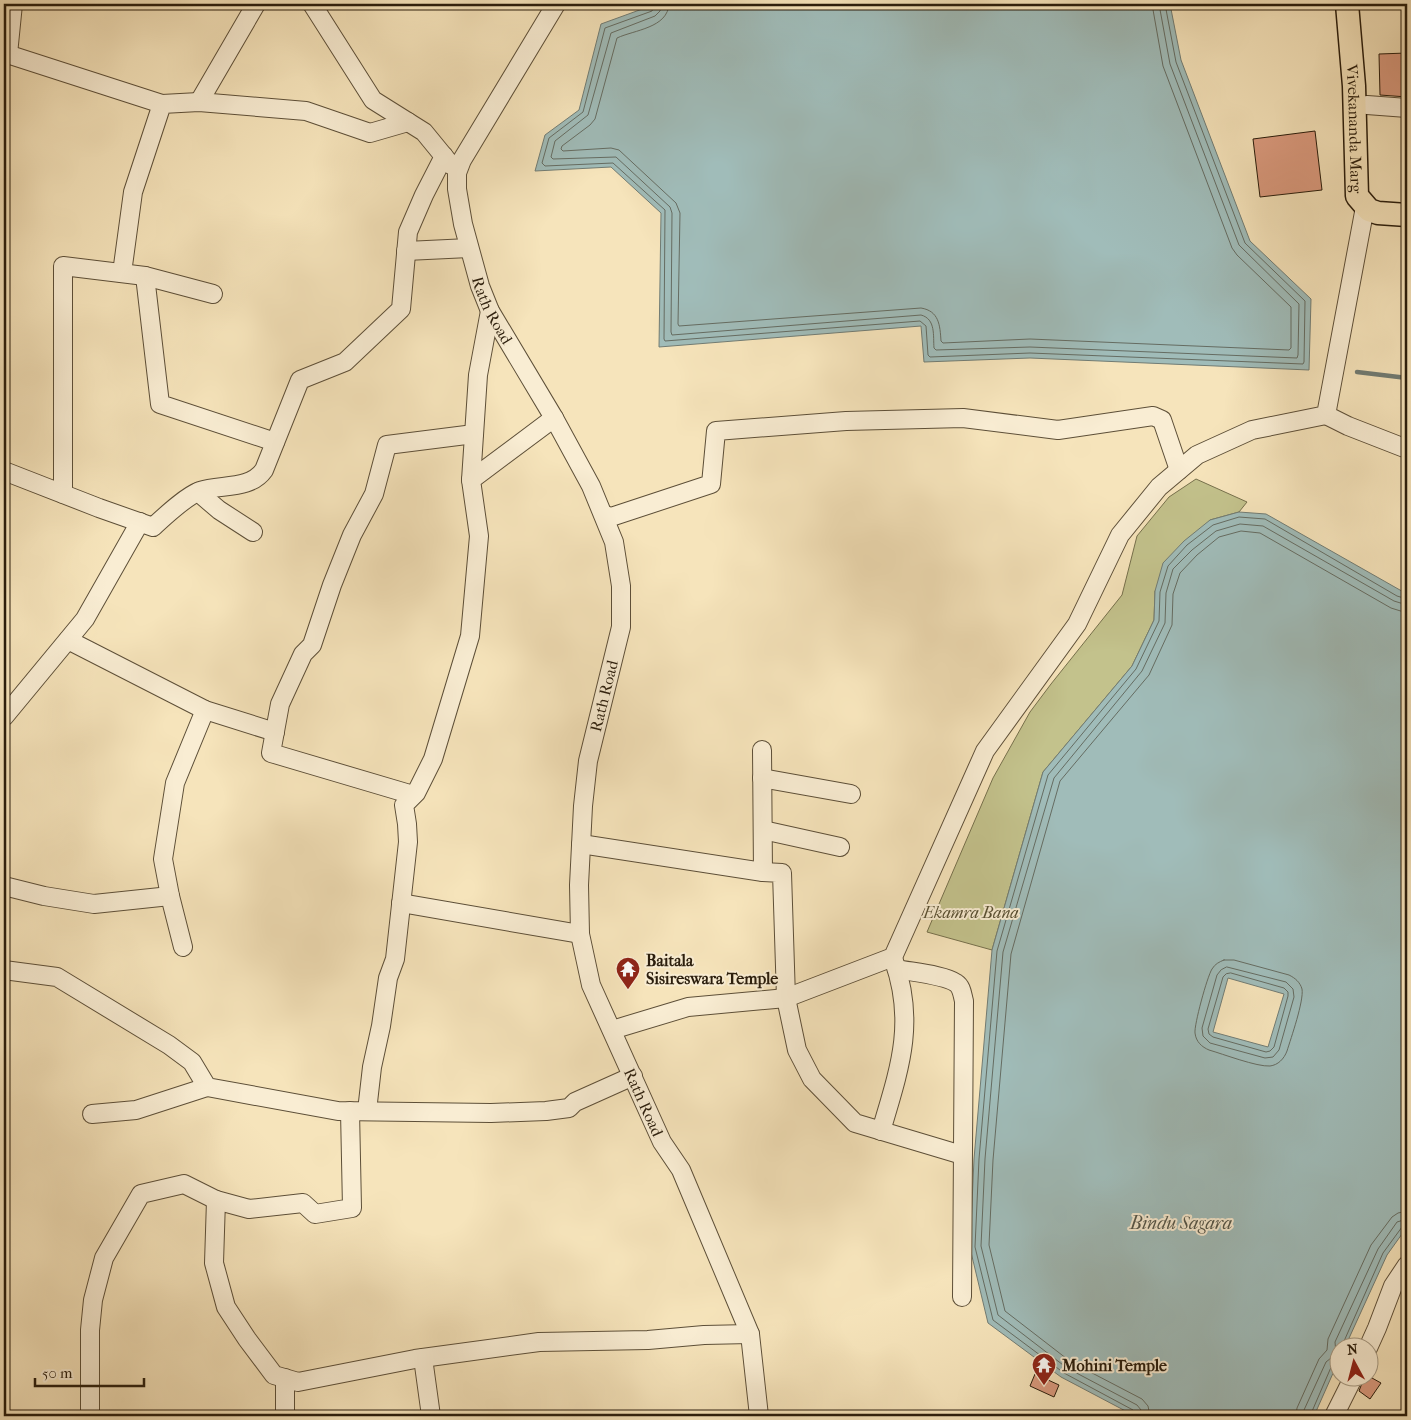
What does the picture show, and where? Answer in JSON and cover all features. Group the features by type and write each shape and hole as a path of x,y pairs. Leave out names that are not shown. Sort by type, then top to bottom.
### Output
{"main road":[{"name":"Vivekananda Marg","path":"1347,4 1354,86 1356,192 1364,204"},
{"name":"Vivekananda Marg","path":"1359,4 1367,105 1367,172 1364,204"},
{"path":"1364,204 1378,213 1407,215"}],"street":[{"path":"13,4 6,53 162,104 199,102 306,111 370,133 408,122"},
{"path":"199,102 256,4"},
{"path":"312,4 373,100 424,132 457,172 462,160 556,4"},
{"path":"122,273 133,192 162,104"},
{"path":"1367,105 1407,108"},
{"path":"4,470 154,527 170,512 198,492 250,482 259,478 264,470 300,380 345,362 401,309 408,232 444,156"},
{"name":"Rath Road","path":"457,172 457,189 469,248 480,286 490,311 554,418 591,486 605,515 614,542 620,586 620,627 588,761 581,844 580,934 591,985 662,1142 681,1170 750,1334 759,1416"},
{"path":"1326,415 1364,204"},
{"path":"406,251 469,248"},
{"path":"63,494 63,266 144,276 213,294"},
{"path":"144,276 160,404 275,442"},
{"path":"367,1111 372,1067 381,1026 388,978 396,959 408,842 408,824 404,805 413,795 432,759 470,636 479,536 471,480 478,375 490,311"},
{"path":"881,1131 895,1083 905,1038 905,1010 900,979 895,963 985,751 1077,624 1120,535 1159,487 1197,454 1252,430 1326,415 1348,426 1407,449"},
{"path":"605,515 612,518 711,484 716,431 846,421 964,418 1058,430 1153,416 1162,420 1179,470"},
{"path":"471,480 554,418"},
{"path":"413,795 271,753 280,704 304,654 312,645 332,585 352,535 374,494 387,446 474,434"},
{"path":"198,492 219,510 253,532"},
{"path":"4,717 85,619 140,522"},
{"path":"68,640 205,710 275,732"},
{"path":"183,948 163,859 175,783 205,710"},
{"path":"762,750 763,872"},
{"path":"762,778 851,794"},
{"path":"763,830 840,847"},
{"path":"581,844 763,872 782,873 786,998 797,1050 812,1079 855,1123 962,1155"},
{"path":"4,886 44,896 94,904 170,896"},
{"path":"401,903 580,934"},
{"path":"612,1030 688,1007 786,998 895,963 957,983 961,989 964,1001 962,1297"},
{"path":"4,970 58,978 169,1044 192,1062 207,1088"},
{"path":"92,1114 136,1110 207,1088 338,1111 546,1111 569,1108 575,1102 633,1076"},
{"path":"90,1416 90,1330 94,1300 104,1258 141,1194 184,1184 216,1200 249,1209 303,1203 315,1214 352,1208 350,1111"},
{"path":"216,1200 214,1263 226,1307 246,1339 274,1375 298,1382 423,1358 539,1342 648,1340 704,1335 750,1334"},
{"path":"1372,1338 1392,1286 1407,1265"},
{"path":"423,1358 431,1416"},
{"path":"285,1378 285,1416"},
{"path":"1334,1416 1348,1388"}],"green space":[{"name":"Ekamra Bana","path":"1196,479 1247,502 1239,512 1210,520 1155,591 1154,620 1132,666 1043,772 992,950 927,932 993,778 1030,712 1122,595 1137,536 1169,497"}],"water":[{"path":"656,4 1170,4 1181,60 1250,241 1311,299 1309,370 1030,358 924,362 921,326 659,347 661,213 611,167 535,171 545,135 579,110 601,24"},
{"name":"Bindu Sagara","path":"1239,512 1266,514 1407,594 1407,1227 1387,1255 1349,1338 1328,1338 1328,1384 1314,1416 1135,1416 1061,1377 988,1323 970,1248 974,1159 992,950 1043,772 1132,666 1154,620 1155,591 1163,563 1184,541 1210,520","holes":["1228,978 1284,994 1268,1047 1213,1032"]}],"building":[{"path":"1407,53 1407,97 1380,95 1379,54"},
{"path":"1315,131 1322,190 1260,197 1253,139"},
{"name":"Mohini Temple","path":"1035,1374 1059,1385 1054,1397 1030,1386"},
{"path":"1360,1388 1378,1388 1370,1399 1359,1391"}],"waterway":[{"path":"1357,372 1407,378"}],"place":[{"name":"Baitala Sisireswara Temple","path":"628,990"},
{"name":"Mohini Temple","path":"1044,1386"}]}
